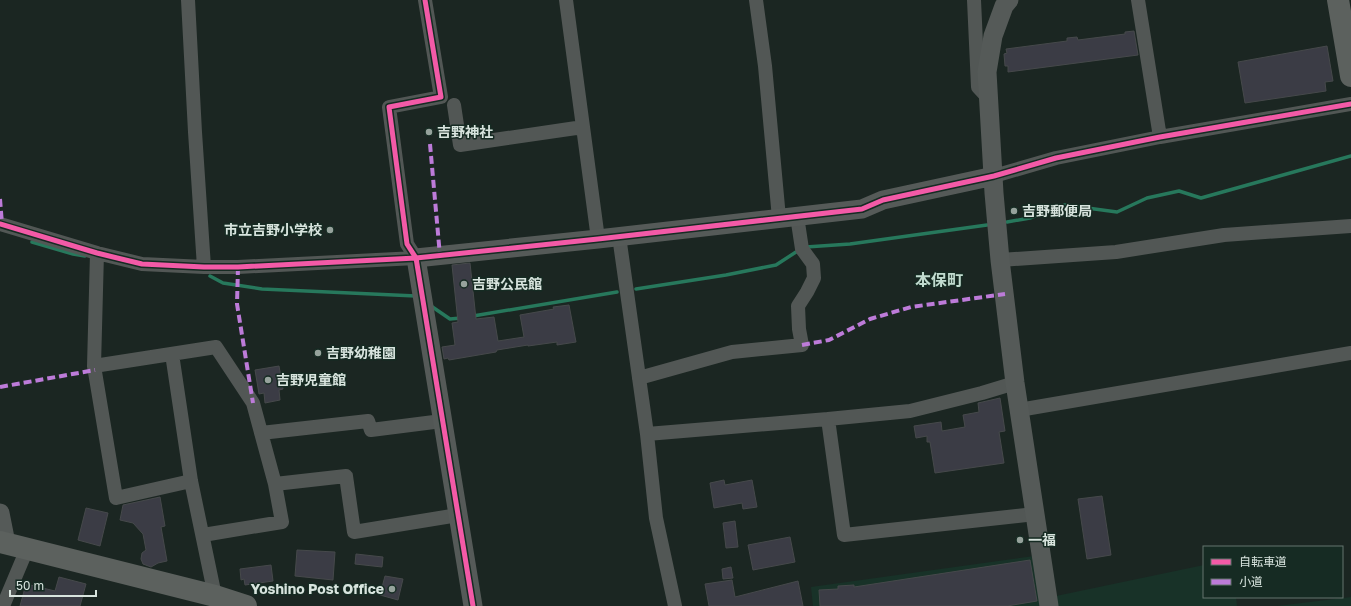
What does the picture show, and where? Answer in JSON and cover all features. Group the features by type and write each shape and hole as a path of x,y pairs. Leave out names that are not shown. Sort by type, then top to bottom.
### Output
{"main road":[{"path":"1338,0 1351,76"},
{"path":"3,542 215,596 246,606"}],"street":[{"path":"188,0 204,267"},
{"path":"425,0 441,96 389,107 407,244 416,258 473,606"},
{"path":"566,0 598,239"},
{"path":"639,378 732,352 802,345 799,329 798,306 808,292 814,278 813,264 802,249 788,217 756,0"},
{"path":"974,0 978,87 990,100"},
{"path":"1009,0 1004,6 992,36 988,72 994,193 1000,260 1015,383 1049,606"},
{"path":"1138,0 1160,137"},
{"path":"0,224 97,253 142,264 238,268 416,258 862,209 883,200 994,176 1056,158 1160,137 1351,104"},
{"path":"454,106 460,145 583,127"},
{"path":"1000,260 1116,252 1224,235 1351,226"},
{"path":"619,236 647,434 656,518 675,606"},
{"path":"97,253 94,366 116,498 191,481"},
{"path":"94,366 216,347 253,403 275,484 282,522 203,535"},
{"path":"1019,410 1351,353"},
{"path":"172,354 191,481 215,596"},
{"path":"647,434 910,411 1015,383"},
{"path":"828,419 844,535 1035,514"},
{"path":"261,433 368,420 371,430 442,421"},
{"path":"275,484 346,476 354,532 458,515"},
{"path":"0,513 3,542"},
{"path":"3,606 27,549"}],"shaded area":[{"path":"1034,556 1042,606 813,606 811,587"},
{"path":"1203,565 1203,598 1236,598 1237,606 1057,606 1056,596"},
{"path":"1351,597 1351,606 1277,606 1343,598"}],"building":[{"path":"1134,31 1138,55 1008,72 1008,66 1005,66 1004,54 1007,53 1006,49 1067,41 1067,38 1077,37 1078,40 1125,34 1125,32"},
{"path":"1327,46 1333,81 1325,82 1326,91 1245,103 1238,62"},
{"path":"470,263 476,319 494,317 498,341 524,337 520,315 554,309 553,307 569,305 576,342 557,345 557,342 528,345 449,360 448,358 444,359 442,347 455,345 452,323 458,322 452,265"},
{"path":"279,366 283,389 279,390 280,400 265,403 264,393 259,394 255,370"},
{"path":"1000,398 1005,431 999,432 1004,463 935,473 930,442 927,442 927,436 916,438 914,426 941,422 942,431 965,427 963,415 979,412 978,403"},
{"path":"724,480 725,485 752,480 757,507 743,509 742,503 714,508 710,483"},
{"path":"1102,496 1111,555 1087,559 1078,499"},
{"path":"160,497 165,526 161,527 167,561 158,563 151,567 143,564 141,559 142,553 146,550 143,534 133,523 120,520 123,505"},
{"path":"86,508 108,513 100,546 78,540"},
{"path":"735,521 738,547 726,548 723,523"},
{"path":"790,537 795,562 753,570 748,545"},
{"path":"297,550 335,552 333,580 295,576"},
{"path":"356,554 383,557 382,567 355,564"},
{"path":"1030,560 1037,601 1007,606 820,606 819,590 838,589 838,586 854,585 854,587"},
{"path":"271,565 273,581 245,585 244,579 241,580 240,569"},
{"path":"731,567 733,578 723,579 722,569"},
{"path":"385,576 403,579 398,600 380,595"},
{"path":"59,577 86,584 80,606 20,606 26,584 55,591"},
{"path":"732,580 735,597 798,581 803,606 709,606 705,584"}],"waterway":[{"path":"1007,222 1030,218 1065,205 1117,212 1147,198 1179,191 1201,198 1351,156"},
{"path":"806,247 850,244 987,225"},
{"path":"32,242 85,256"},
{"path":"636,289 726,275 776,265 796,252"},
{"path":"210,276 223,283 262,289 416,296"},
{"path":"473,316 617,292"},
{"path":"431,306 450,319 461,318"}],"marked path":[{"path":"430,144 440,256"},
{"path":"0,199 2,224"},
{"path":"238,267 237,304 253,403"},
{"path":"802,345 829,340 870,319 911,307 1005,294"},
{"path":"0,387 95,370"}],"cycle path":[{"path":"425,0 441,97 389,107 407,244 416,258 473,606"},
{"path":"0,224 97,253 142,264 238,267 416,258 862,209 883,200 994,176 1056,158 1160,137 1351,104"}],"place":[{"name":"吉野神社","path":"429,132"},
{"name":"吉野郵便局","path":"1014,211"},
{"name":"市立吉野小学校","path":"330,230"},
{"name":"吉野公民館","path":"464,284"},
{"name":"吉野幼稚園","path":"318,353"},
{"name":"吉野児童館","path":"268,380"},
{"name":"一福","path":"1020,540"},
{"name":"Yoshino Post Office","path":"392,589"}],"district":[{"name":"本保町","path":"939,280"}]}
